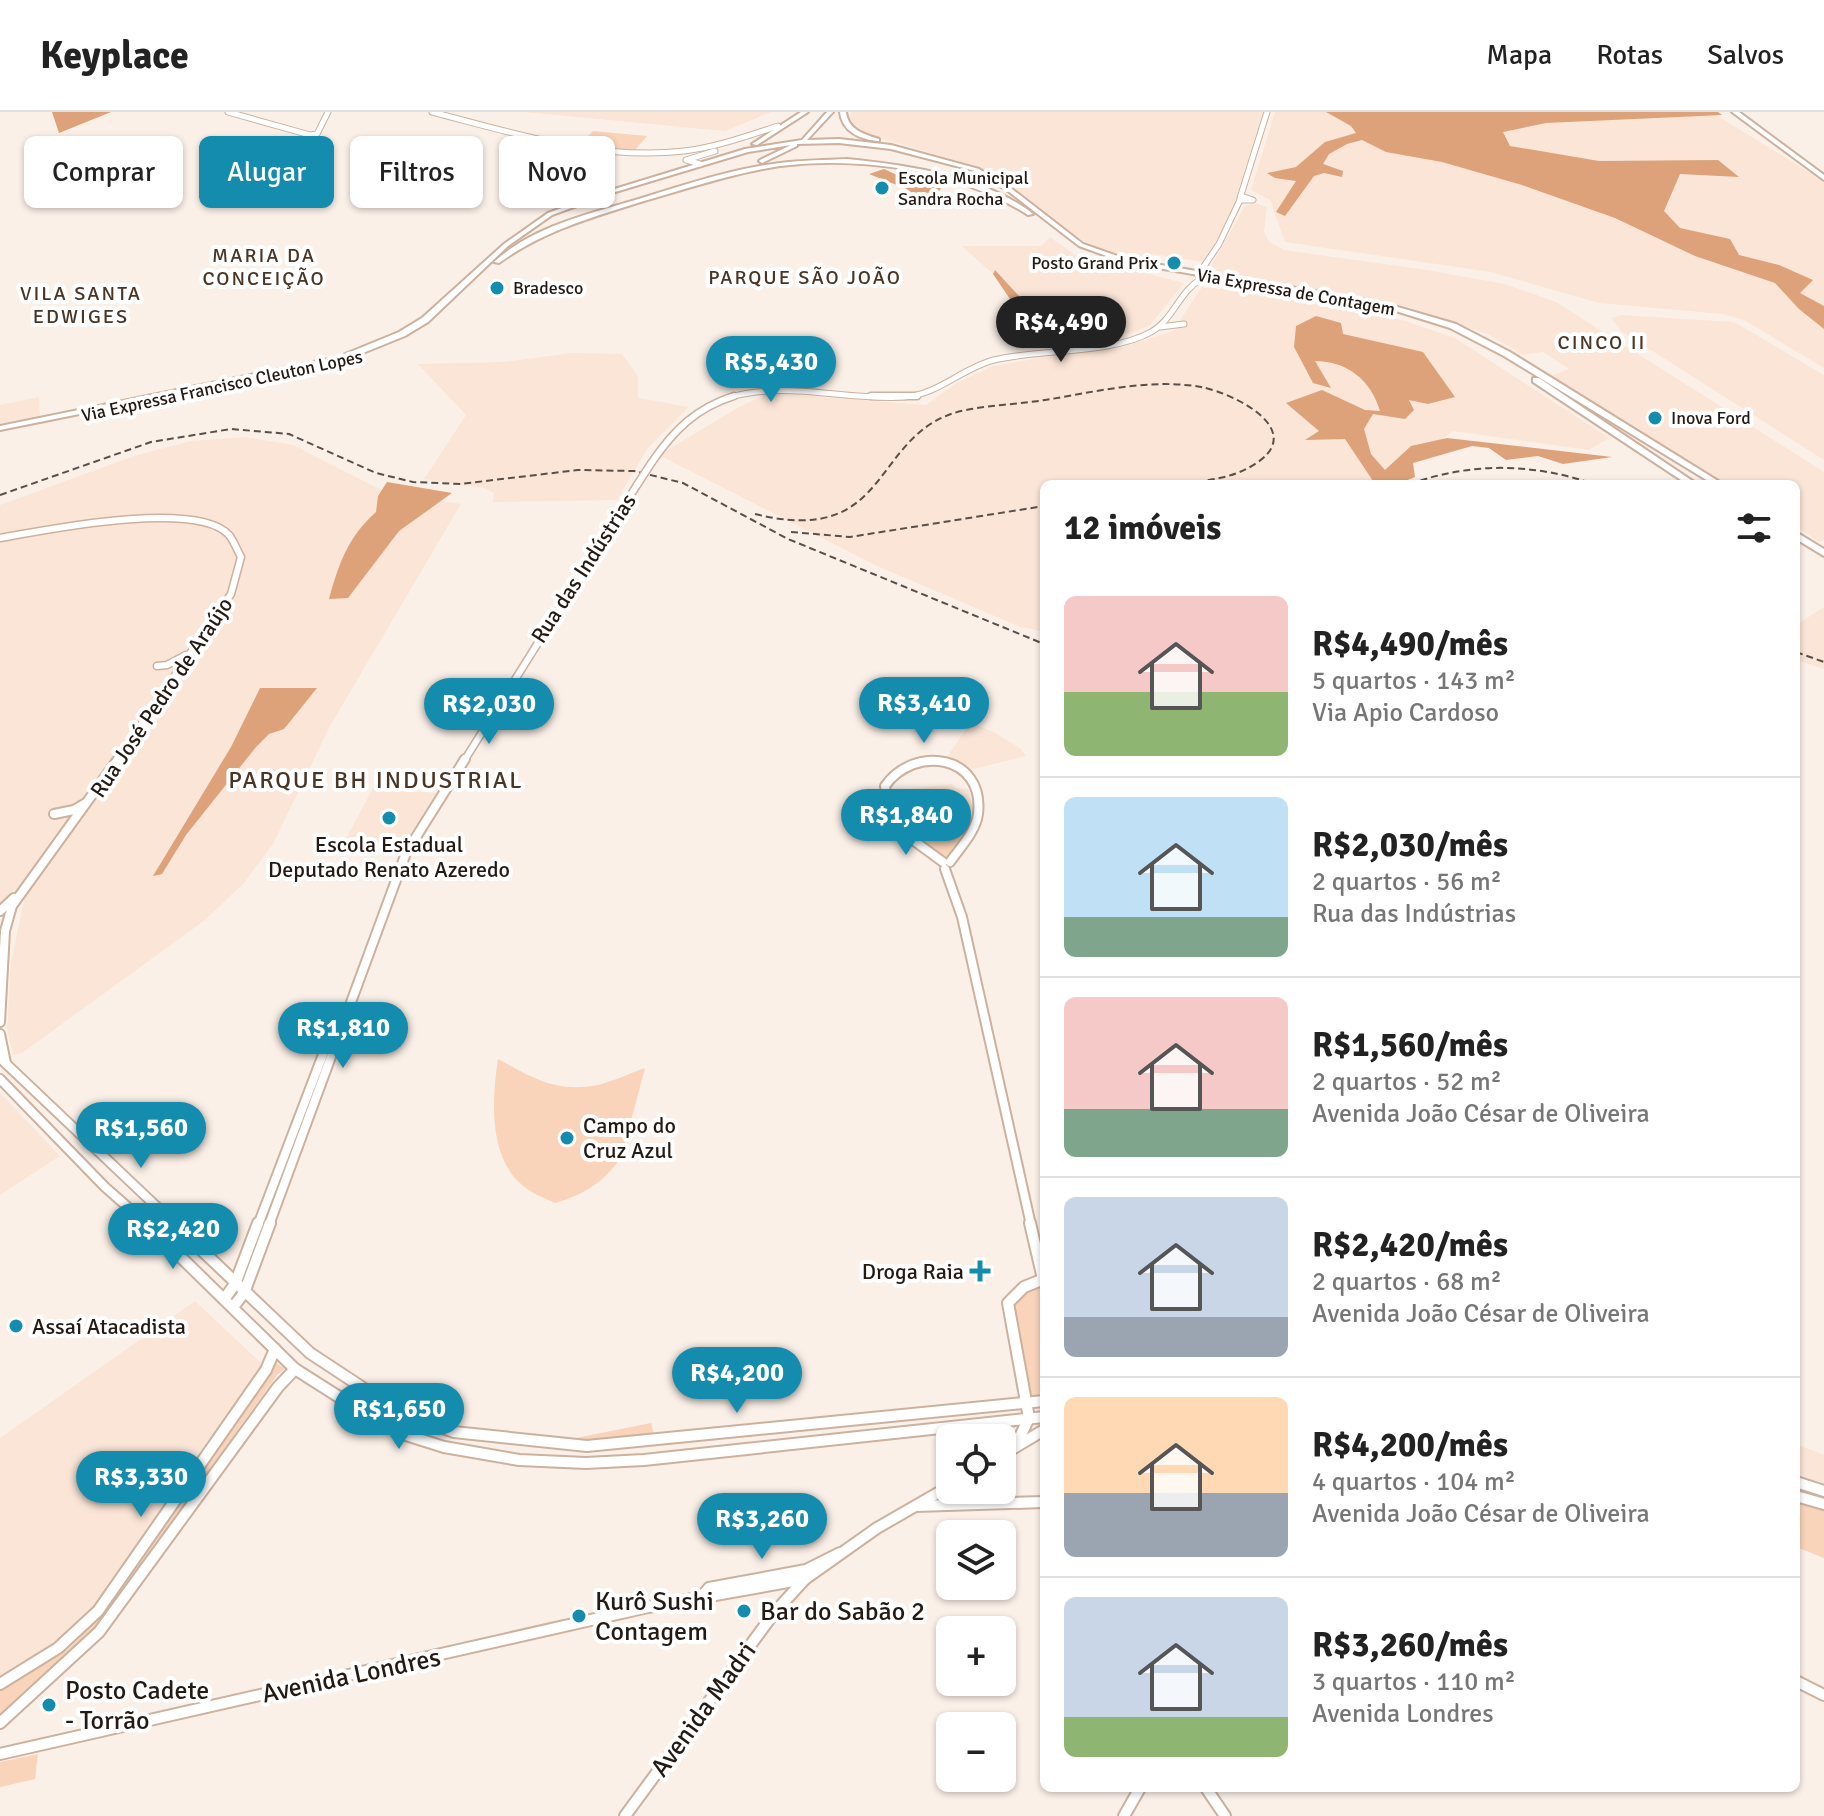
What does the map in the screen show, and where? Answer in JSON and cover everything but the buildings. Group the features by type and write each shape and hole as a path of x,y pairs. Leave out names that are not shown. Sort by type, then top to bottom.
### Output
{"highway":[{"path":"754,145 797,112"},
{"path":"700,164 722,150 754,145 805,112"},
{"path":"804,139 830,112"},
{"path":"840,112 843,121 857,133 909,145"},
{"path":"840,112 837,121 849,133 958,164 993,179"},
{"path":"1735,112 1824,178"},
{"path":"1746,113 1824,171"},
{"path":"722,150 814,141 891,147"},
{"path":"728,173 773,157 795,145"},
{"name":"Via Expressa Francisco Cleuton Lopes","path":"0,430 295,374 376,352 429,325 519,245 542,233 728,173 794,161 859,161 890,165 978,186 1012,202 1050,230"},
{"name":"Via Expressa Francisco Cleuton Lopes","path":"615,192 700,164"},
{"path":"978,186 965,178 977,174 993,179"},
{"name":"Via Expressa de Contagem","path":"993,179 1066,234 1094,251 1194,279 1341,297 1430,318 1473,334 1609,414 1711,480"},
{"name":"Via Expressa Francisco Cleuton Lopes","path":"0,430 293,369 368,348 402,334 425,320 523,230 567,208"},
{"path":"572,208 566,213 578,216 600,212"},
{"name":"Via Expressa de Contagem","path":"1050,230 1076,248 1106,260 1194,279 1380,309 1445,329 1501,356 1594,421 1687,480"},
{"path":"1594,421 1595,415 1609,414"},
{"path":"1800,538 1824,553"},
{"path":"1800,546 1824,561"}],"street":[{"path":"228,112 310,135 317,134 328,114"},
{"path":"434,112 570,146 618,153 722,150"},
{"path":"1159,327 1194,279 1237,209 1240,190 1245,184 1267,112"},
{"path":"700,164 685,161 722,150 741,139 778,126"},
{"path":"759,132 767,134"},
{"path":"1245,184 1249,200"},
{"path":"1240,199 1249,200"},
{"path":"1237,209 1249,200"},
{"path":"1159,327 1184,324"},
{"name":"Rua das Indústrias","path":"233,1307 244,1293 346,1009 406,853 666,437 687,417 742,393 787,389 903,396 921,394 994,360 1140,336 1159,327"},
{"name":"Rua José Pedro de Araújo","path":"0,1022 3,940 14,901 90,800 231,594 242,570 239,551 224,533 200,522 145,516 1,538"},
{"path":"157,666 177,661 190,653"},
{"path":"948,868 978,815 975,781 971,774 950,764 924,760 908,764 896,771 885,786 891,824 948,868 962,917 1040,1261"},
{"path":"54,814 74,810 90,800"},
{"path":"0,911 14,901"},
{"path":"0,919 14,901"},
{"name":"Rua das Indústrias","path":"225,1298 235,1284 338,1015 346,1009"},
{"path":"0,1034 3,1061 244,1293 310,1353 348,1380 417,1421 518,1441 587,1446 1040,1402"},
{"path":"3,1084 24,1080"},
{"path":"3,1084 64,1142 105,1187 225,1298 295,1369 369,1416 406,1435 444,1447 519,1460 586,1463 644,1460 1040,1417"},
{"path":"1016,1445 1029,1418 1008,1303 1024,1287 1040,1281"},
{"path":"0,1684 58,1648 98,1611 266,1370 275,1349"},
{"path":"0,1723 99,1632 278,1387 295,1369"},
{"path":"1016,1446 1040,1432"},
{"path":"1800,1483 1824,1491"},
{"name":"Avenida Londres","path":"0,1754 702,1596 712,1597 783,1582 835,1561 841,1553 936,1494"},
{"path":"1800,1497 1824,1504"},
{"path":"915,1506 1040,1502"},
{"name":"Avenida Londres","path":"702,1596 709,1588 803,1575"},
{"name":"Avenida Madri","path":"625,1816 803,1575"},
{"path":"781,1603 783,1582"},
{"path":"1800,1683 1824,1695"},
{"path":"1124,1816 1138,1792"},
{"path":"1209,1792 1225,1816"}],"shaded area":[{"path":"52,112 111,112 59,133"},
{"path":"524,112 771,112 725,131"},
{"path":"852,112 1263,112 1230,218 1203,262 1153,254 1147,259 1100,250 1055,224 1013,186 969,164 859,132 846,122"},
{"path":"1275,112 1711,112 1824,181 1824,368 1744,320 1723,314 1599,303 1491,272 1285,242 1270,200 1251,190"},
{"path":"1326,112 1718,112 1722,115 1546,123 1503,132 1510,146 1599,161 1718,160 1739,177 1680,174 1664,211 1680,228 1730,239 1739,255 1779,265 1813,280 1800,293 1824,306 1824,329 1799,309 1775,283 1695,256 1615,218 1522,185 1442,162 1386,152 1362,140 1329,154 1323,164 1343,171 1342,177 1324,173 1314,176 1285,216 1276,212 1296,181 1275,178 1267,173 1296,167 1325,142 1356,133 1351,126"},
{"path":"593,131 647,136 635,150 615,148 615,136 588,136"},
{"path":"884,169 916,184 941,188 937,195 940,200 914,200 907,189 869,174"},
{"path":"1256,203 1267,207 1264,232 1269,242 1284,250 1505,284 1556,302 1824,472 1824,540 1820,542 1800,530 1800,480 1720,480 1551,376 1569,369 1543,352 1523,355 1490,335 1405,306 1207,274 1245,206"},
{"path":"1050,237 1075,255 1184,283 1150,325 1129,334 1095,334 1051,326 962,246 1041,246"},
{"path":"995,270 1043,322 1075,327 1029,327 993,274"},
{"path":"1202,287 1301,298 1405,321 1455,338 1609,438 1589,450 1453,431 1385,480 1040,480 1040,631 1018,626 877,566 659,455 739,407 769,393 926,405 955,384 993,366 1080,351 1117,349 1173,331"},
{"path":"1621,315 1734,322 1824,375 1824,460 1621,331 1611,318"},
{"path":"1316,316 1341,323 1343,334 1423,352 1455,397 1428,404 1409,400 1414,410 1405,419 1373,414 1364,429 1371,454 1385,470 1411,446 1447,438 1612,457 1563,464 1538,456 1506,460 1489,448 1472,446 1413,463 1415,477 1408,480 1372,480 1345,439 1305,440 1319,431 1286,403 1322,390 1365,410 1380,411 1364,382 1337,364 1315,361 1331,388 1313,383 1294,347 1296,326"},
{"path":"572,353 622,354 638,376 638,398 689,407 647,449 617,500 493,502 494,493 484,488 424,479 466,415 418,364 504,362"},
{"path":"39,397 40,420 0,428 0,405"},
{"path":"245,437 293,445 385,492 461,504 330,726 273,844 243,884 205,920 22,1053 13,1055 7,1029 11,962 24,901 13,899 0,911 0,505 134,456 191,441"},
{"path":"387,482 452,493 399,531 348,598 329,599 346,551 358,531 376,512 378,496"},
{"path":"1824,607 1824,669 1800,661 1800,622"},
{"path":"260,688 317,688 284,729 269,734 256,747 186,835 162,874 153,876 231,747"},
{"path":"970,723 992,731 1020,748 1026,756 974,769 947,757"},
{"path":"953,784 955,788 968,789 973,809 899,815 895,795 907,793 909,789"},
{"name":"Escola Estadual Deputado Renato Azeredo","path":"373,788 436,793 402,847 343,844"},
{"path":"973,819 949,860 945,860 905,827 912,823"},
{"path":"498,1059 534,1078 570,1087 598,1085 645,1068 622,1155 602,1179 575,1196 555,1203 526,1188 511,1173 503,1159 495,1126 494,1091"},
{"path":"0,1093 60,1156 0,1195"},
{"path":"1040,1282 1040,1398 1031,1399 1010,1304 1025,1288"},
{"path":"195,1301 260,1362 262,1370 90,1612 58,1644 0,1678 0,1438"},
{"path":"275,1362 285,1369 277,1375 92,1631 0,1715 0,1688 68,1649 94,1623"},
{"path":"651,1423 655,1438 556,1442"},
{"path":"1800,1446 1824,1455 1824,1489 1800,1481"},
{"path":"1800,1503 1824,1511 1824,1558 1800,1549"},
{"path":"38,1754 35,1779 0,1787 0,1762"}],"railway":[{"path":"755,514 801,520 834,515 858,501 912,439 935,421 966,410 1122,387 1162,384 1201,387 1233,398 1262,417 1271,429 1274,441 1267,454 1242,471 1207,480"},
{"path":"0,495 151,442 231,429 289,434 376,473 413,482 460,484 578,470 634,471 683,483 788,539 1040,642"},
{"path":"1423,480 1456,472 1502,468 1548,472 1581,480"},
{"path":"791,532 850,537 1040,507"},
{"path":"1800,653 1824,662"}],"place":[{"name":"Escola Municipal Sandra Rocha","path":"882,188"},
{"name":"Posto Grand Prix","path":"1174,263"},
{"name":"Bradesco","path":"497,288"},
{"name":"Inova Ford","path":"1655,418"},
{"name":"Escola Estadual Deputado Renato Azeredo","path":"389,818"},
{"name":"Campo do Cruz Azul","path":"567,1138"},
{"name":"Droga Raia","path":"980,1271"},
{"name":"Assaí Atacadista","path":"16,1326"},
{"name":"Bar do Sabão 2","path":"744,1611"},
{"name":"Kurô Sushi Contagem","path":"579,1616"},
{"name":"Posto Cadete - Torrão","path":"49,1705"}],"district":[{"name":"MARIA DA CONCEIÇÃO","path":"264,266"},
{"name":"PARQUE SÃO JOÃO","path":"805,277"},
{"name":"VILA SANTA EDWIGES","path":"81,304"},
{"name":"CINCO II","path":"1602,342"},
{"name":"PARQUE BH INDUSTRIAL","path":"376,780"}]}
